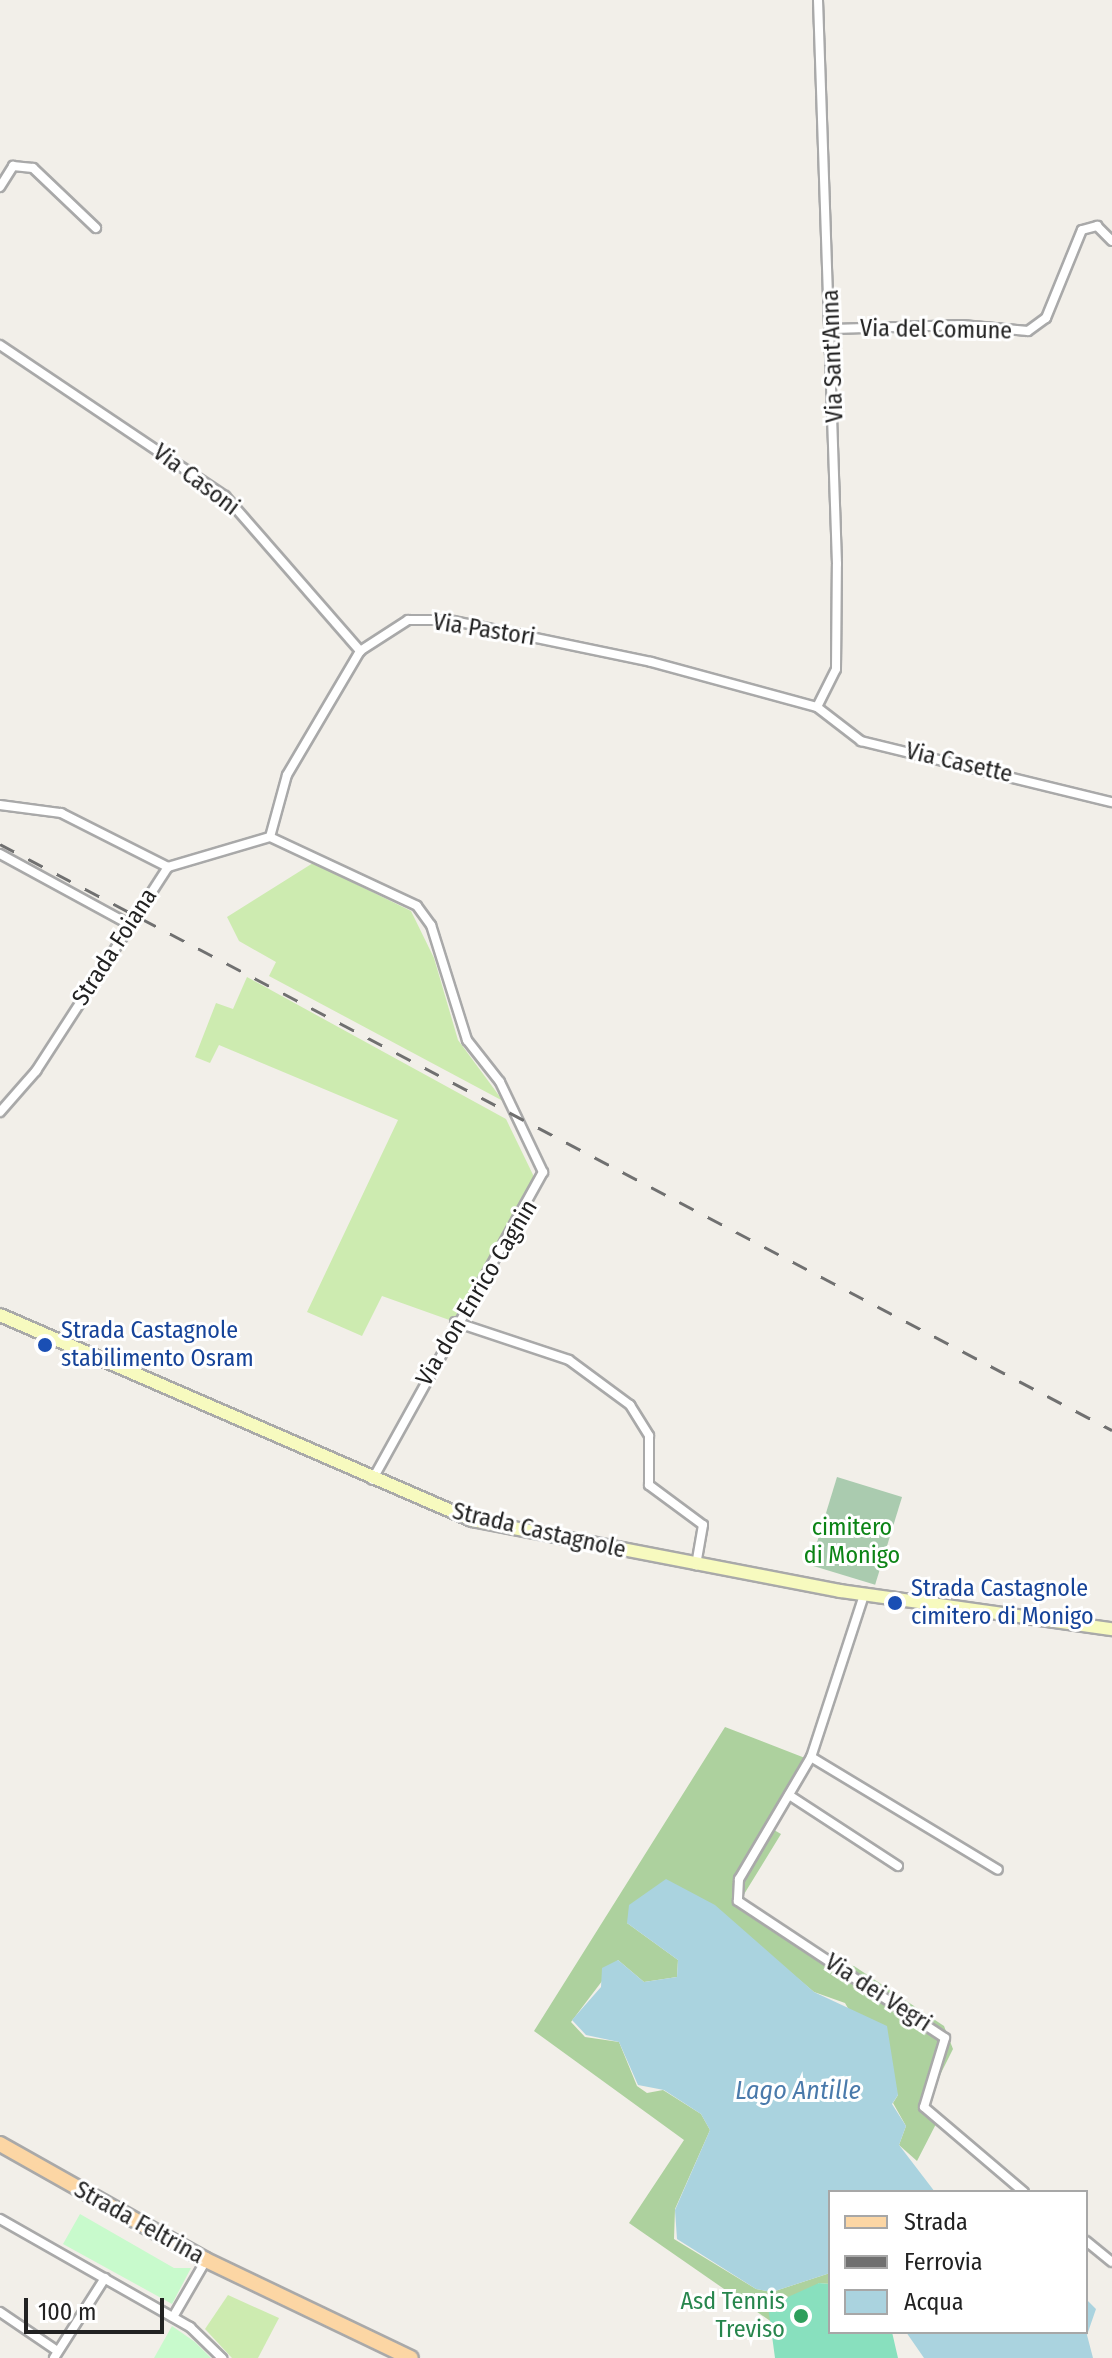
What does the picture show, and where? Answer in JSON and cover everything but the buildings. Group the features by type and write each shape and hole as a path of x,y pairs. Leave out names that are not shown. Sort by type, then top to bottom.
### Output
{"main road":[{"name":"Strada Castagnole","path":"0,1315 372,1480 472,1520 864,1595 1112,1629"},
{"name":"Strada Feltrina","path":"0,2144 206,2260 411,2358"}],"street":[{"name":"Via Sant'Anna","path":"817,707 836,669 833,329 818,0"},
{"path":"0,187 13,166 33,168 96,228"},
{"name":"Via del Comune","path":"833,329 962,325 1028,331 1046,318 1082,230 1097,226 1112,241"},
{"name":"Via Casoni","path":"0,345 225,496 360,651"},
{"name":"Via Pastori","path":"270,837 287,775 360,651 408,620 449,620 817,707"},
{"name":"Via Casette","path":"817,707 861,741 1112,802"},
{"path":"0,805 61,813 168,867"},
{"name":"Strada Foiana","path":"0,1112 36,1071 168,867 270,837"},
{"name":"Via don Enrico Cagnin","path":"270,837 417,906 431,925 467,1040 500,1082 540,1163 541,1184 455,1322 372,1480"},
{"path":"0,854 130,925"},
{"path":"455,1322 569,1360 630,1405 649,1436 649,1485 703,1525 696,1565"},
{"name":"Via dei Vegri","path":"864,1595 811,1757 739,1879 738,1901 945,2038 924,2107 1022,2190"},
{"path":"811,1757 998,1870"},
{"path":"789,1795 898,1866"},
{"path":"0,2219 173,2317 222,2358"},
{"path":"1088,2243 1112,2262"},
{"path":"173,2317 206,2260"},
{"path":"0,2312 55,2354 105,2278"}],"green space":[{"path":"313,863 411,911 434,958 458,1040 503,1101 269,976 276,962 239,941 227,917"},
{"path":"247,977 506,1119 537,1183 455,1322 382,1296 362,1336 307,1312 398,1120 219,1045 210,1063 195,1057 216,1003 233,1009"},
{"name":"cimitero di Monigo","path":"837,1477 902,1497 875,1585 810,1565"},
{"path":"725,1727 805,1758 774,1830 781,1834 738,1904 837,1964 854,1966 944,2026 953,2049 925,2105 936,2124 917,2161 899,2145 906,2126 893,2103 898,2095 845,2003 814,1992 739,1929 627,1923 678,1960 677,1977 644,1982 618,1960 571,2022 585,2037 619,2042 637,2086 647,2093 663,2090 701,2114 710,2130 675,2209 674,2239 756,2289 772,2292 828,2274 828,2284 819,2283 776,2325 629,2223 684,2140 534,2031"},
{"path":"80,2214 174,2268 191,2268 172,2304 63,2244"},
{"name":"Asd Tennis Treviso","path":"819,2283 828,2284 828,2334 892,2334 898,2358 775,2358 768,2306"},
{"path":"228,2295 279,2318 258,2358 232,2358 205,2329"},
{"path":"172,2326 195,2342 211,2358 154,2358"}],"water":[{"name":"Lago Antille","path":"666,1879 715,1905 814,1992 887,2026 898,2095 892,2104 906,2126 899,2145 933,2190 828,2190 828,2274 772,2292 756,2289 677,2239 675,2210 710,2130 701,2114 664,2090 638,2085 619,2042 586,2035 572,2020 601,1987 602,1968 618,1960 644,1982 677,1977 678,1960 627,1923 629,1905"},
{"path":"1088,2301 1096,2309 1088,2332"},
{"path":"907,2334 1087,2334 1093,2358 924,2358"}],"railway":[{"path":"0,844 1112,1430"}],"place":[{"name":"Strada Castagnole stabilimento Osram","path":"45,1345"},
{"name":"Strada Castagnole cimitero di Monigo","path":"895,1603"},
{"name":"Asd Tennis Treviso","path":"801,2316"}]}
